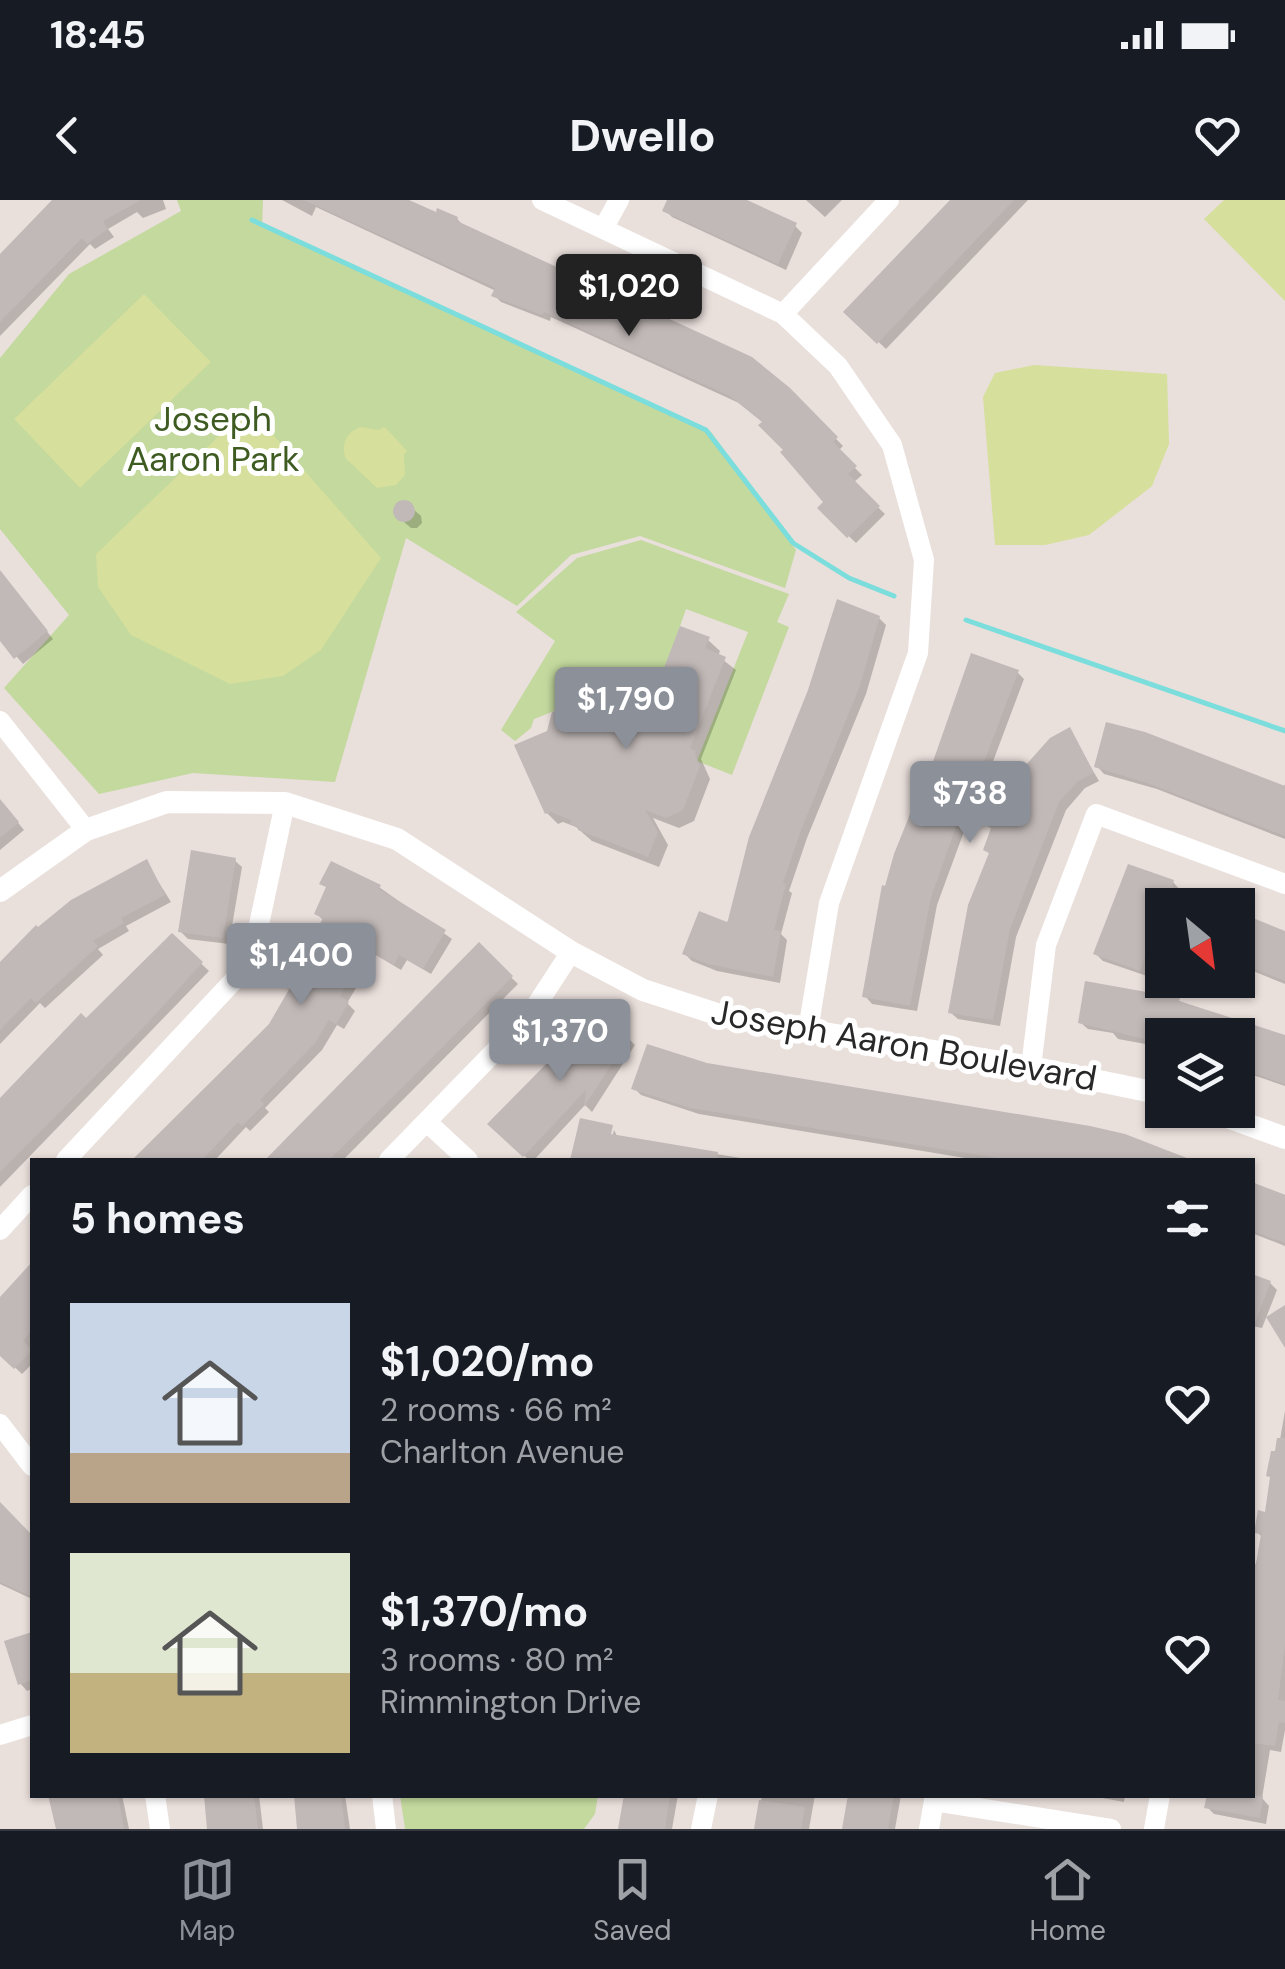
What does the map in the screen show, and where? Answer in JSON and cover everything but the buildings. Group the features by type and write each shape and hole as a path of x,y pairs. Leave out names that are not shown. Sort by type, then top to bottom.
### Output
{"street":[{"path":"542,200 783,314 838,366 892,445 924,560 918,653 829,903 808,1030"},
{"path":"604,227 618,200"},
{"path":"783,314 889,200"},
{"path":"0,721 86,830"},
{"name":"Joseph Aaron Boulevard","path":"0,891 86,830 167,802 285,803 397,840 571,952 643,990 726,1017 1031,1067 1145,1090"},
{"path":"68,1158 251,962 285,803"},
{"path":"1031,1067 1046,945 1096,814 1285,884"},
{"path":"391,1158 530,1015 571,952"},
{"path":"428,1123 466,1158"},
{"path":"1255,1127 1285,1138"},
{"path":"0,1230 30,1198"},
{"path":"0,1424 30,1463"},
{"path":"0,1735 30,1726"},
{"path":"155,1798 160,1829"},
{"path":"382,1798 386,1829"},
{"path":"701,1829 707,1798"},
{"path":"929,1829 935,1798 1110,1829"},
{"path":"1154,1829 1159,1798"}],"green space":[{"name":"Joseph Aaron Park","path":"177,200 263,200 262,227 711,432 796,550 785,588 640,536 571,555 517,606 406,538 335,782 193,773 99,794 4,688 69,615 0,529 0,358 69,274 181,211"},
{"path":"1224,200 1285,200 1285,301 1204,219"},
{"path":"144,294 211,362 80,488 14,419"},
{"path":"1034,365 1167,374 1169,444 1152,486 1089,535 1045,545 995,545 983,397 995,373"},
{"path":"249,407 381,558 321,650 283,676 230,684 131,635 98,587 96,554"},
{"path":"361,427 385,427 407,451 405,475 396,485 377,488 346,459 346,439"},
{"path":"641,540 789,594 777,622 789,627 732,775 697,761 748,632 686,609 646,724 634,725 617,686 534,719 531,728 515,741 501,730 555,641 516,612 577,558"},
{"path":"400,1798 598,1798 595,1814 584,1829 405,1829"}],"waterway":[{"path":"252,220 706,430 793,543 849,578 894,596"},
{"path":"966,620 1285,731"}]}
